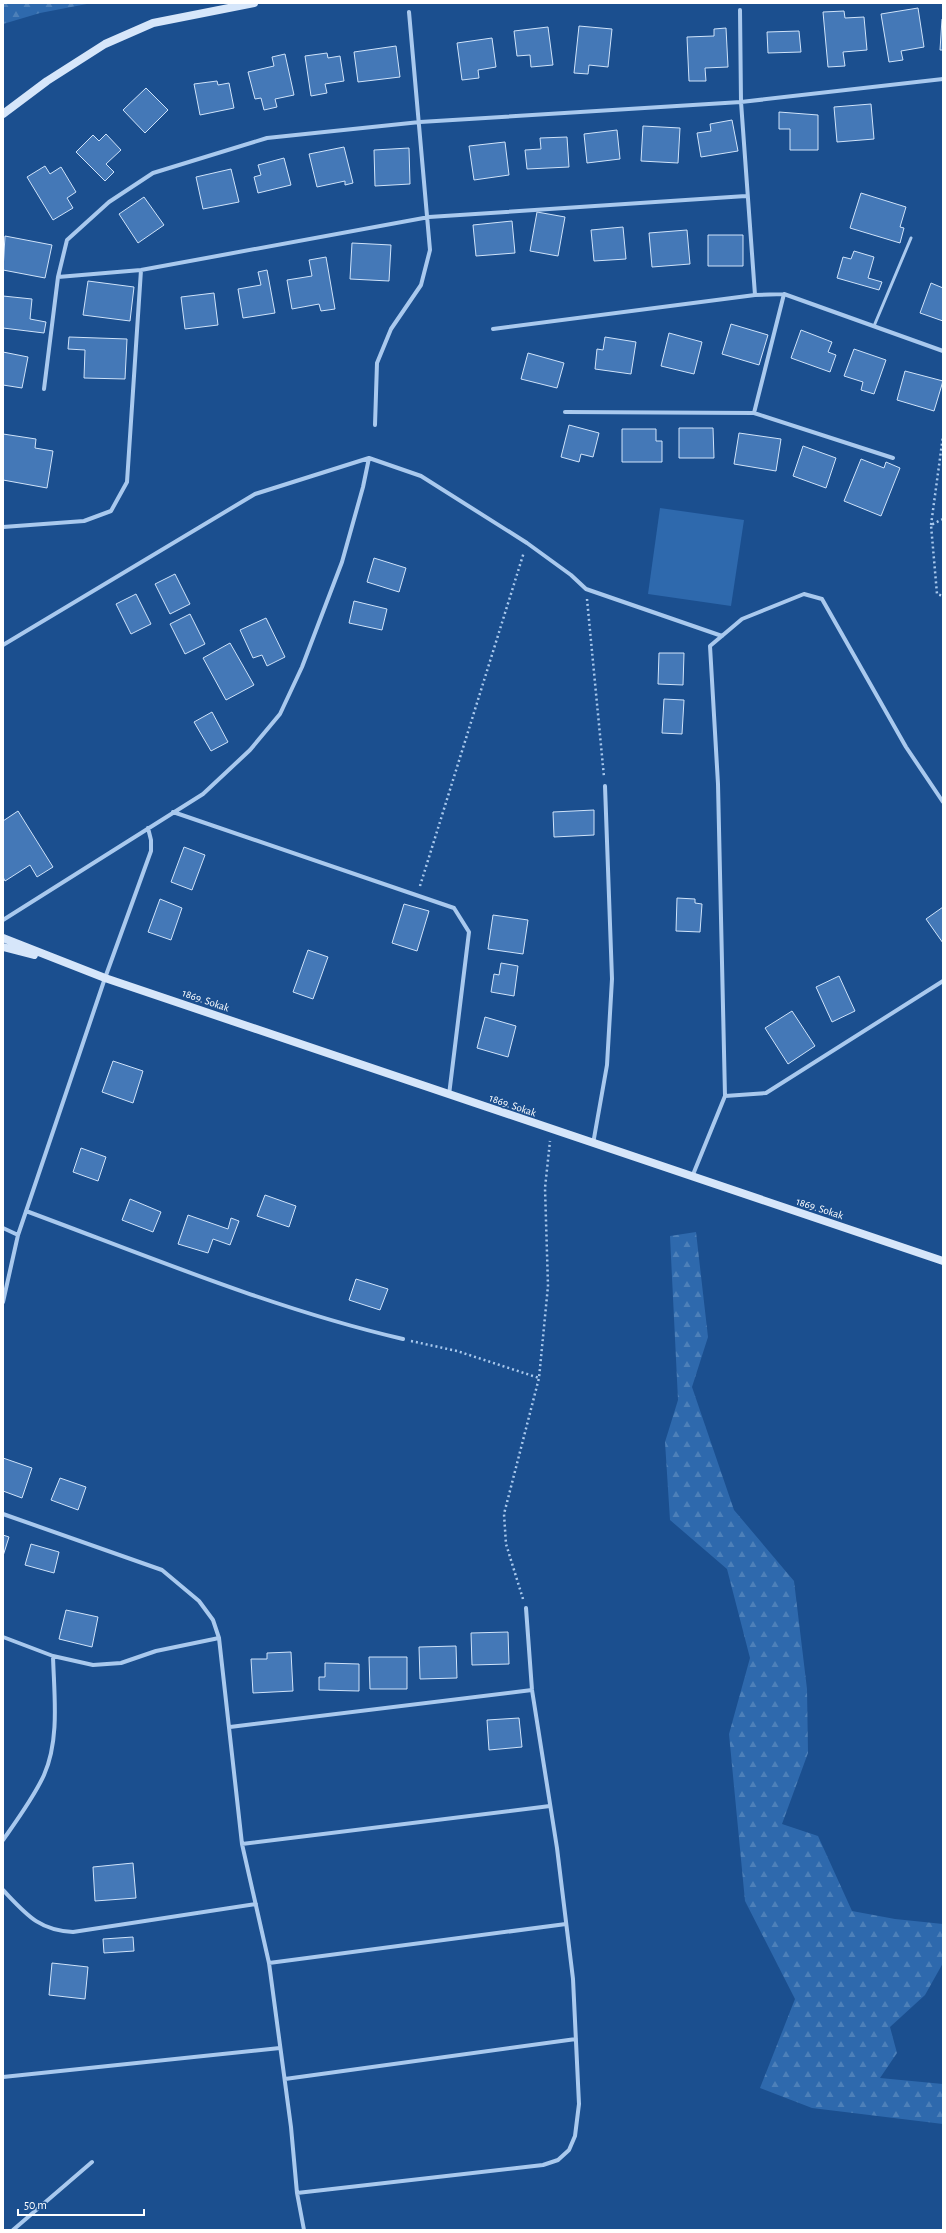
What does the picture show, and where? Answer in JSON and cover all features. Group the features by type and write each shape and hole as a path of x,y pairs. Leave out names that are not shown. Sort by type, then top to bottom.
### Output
{"main road":[{"path":"3,114 47,81 105,44 153,23 254,3"},
{"name":"1869. Sokak","path":"3,938 105,978 943,1261"},
{"name":"1869. Sokak","path":"3,947 77,968"}],"street":[{"path":"740,10 741,102 746,196 755,295"},
{"path":"375,425 377,363 390,329 421,285 430,250 429,217 409,12"},
{"path":"44,389 58,278 67,240 109,202 153,174 267,138 420,122 741,102 943,79"},
{"path":"58,278 141,270 429,217 746,196"},
{"path":"3,527 84,521 111,511 124,488 127,482 141,270"},
{"path":"754,413 784,294"},
{"path":"493,328 755,295 784,294 943,351"},
{"path":"565,412 754,413 893,458"},
{"path":"3,920 203,794 250,750 280,714 302,667 342,562 363,487 368,458"},
{"path":"3,645 255,494 368,458 421,476 527,543 571,575 586,589 722,636"},
{"path":"692,1177 725,1096 718,784 710,646 742,619 804,594 822,599 906,747 943,802"},
{"path":"593,1144 607,1064 612,979 605,786"},
{"path":"173,812 454,908 469,932 449,1095"},
{"path":"3,1302 18,1235 105,978 150,851 151,840 148,828"},
{"path":"725,1096 766,1093 943,981"},
{"path":"26,1211 240,1290 346,1326 403,1339"},
{"path":"3,1228 18,1235"},
{"path":"3,1514 162,1570 199,1601 213,1620 219,1638 242,1844 269,1963 296,2169 297,2193 304,2230"},
{"path":"297,2193 543,2165 558,2160 569,2150 575,2136 579,2104 574,1978 532,1690 526,1608"},
{"path":"3,1638 53,1656 93,1665 121,1663 156,1651 219,1638"},
{"path":"3,1840 44,1775 48,1762 54,1727 53,1656"},
{"path":"230,1727 532,1690"},
{"path":"242,1844 550,1806"},
{"path":"3,1890 34,1921 51,1929 73,1932 256,1904"},
{"path":"269,1963 566,1924"},
{"path":"285,2079 576,2039"},
{"path":"3,2077 280,2048"},
{"path":"13,2230 92,2162"}],"lane":[{"path":"874,326 911,238"}],"path":[{"path":"943,436 931,525 936,594 943,596"},
{"path":"931,525 943,519"},
{"path":"417,896 527,543"},
{"path":"586,589 605,786"},
{"path":"526,1608 506,1544 504,1514 539,1378 548,1286 545,1188 552,1130"},
{"path":"403,1339 457,1351 539,1378"}],"green space":[{"path":"3,3 92,3 40,13 3,24"},
{"path":"660,508 744,520 731,606 648,594"},
{"path":"696,1232 708,1337 692,1387 734,1510 794,1581 807,1689 808,1753 782,1824 818,1836 852,1911 895,1919 943,1924 943,1963 925,1995 890,2027 897,2053 880,2078 943,2084 943,2124 812,2108 760,2088 795,1999 745,1901 729,1734 750,1658 727,1569 670,1520 665,1442 678,1400 670,1236"}],"building":[{"path":"918,8 924,47 901,51 903,60 889,62 881,14"},
{"path":"844,11 845,18 864,17 867,50 843,52 845,66 828,67 823,12"},
{"path":"942,19 943,50 940,50"},
{"path":"579,26 612,29 608,67 589,65 588,74 574,73"},
{"path":"548,27 553,65 531,67 530,55 517,56 514,31"},
{"path":"726,28 728,67 705,68 706,81 689,81 687,37 714,36 714,29"},
{"path":"799,31 801,52 768,53 767,32"},
{"path":"492,38 496,67 478,70 479,78 462,80 457,43"},
{"path":"396,46 400,77 358,82 354,52"},
{"path":"327,53 328,58 340,56 344,81 325,84 327,93 311,96 305,56"},
{"path":"285,54 294,95 275,99 277,107 264,110 261,98 255,99 248,72 274,66 272,57"},
{"path":"217,81 218,85 229,83 234,108 200,115 194,84"},
{"path":"146,88 168,110 145,133 123,110"},
{"path":"871,104 874,139 837,142 834,107"},
{"path":"779,112 818,115 818,150 790,150 790,129 779,129"},
{"path":"732,120 738,151 701,157 697,133 711,131 710,124"},
{"path":"643,126 680,128 678,163 641,161"},
{"path":"617,130 620,159 587,163 584,134"},
{"path":"106,134 121,150 106,164 114,172 105,181 76,152 93,135 99,141"},
{"path":"567,137 569,167 527,169 525,150 541,149 540,138"},
{"path":"505,142 509,175 474,180 469,146"},
{"path":"344,147 353,183 345,185 345,181 317,187 309,154"},
{"path":"409,148 410,184 375,186 374,150"},
{"path":"284,158 291,185 258,193 254,177 261,175 258,165"},
{"path":"45,166 50,174 61,167 76,192 67,198 73,208 53,220 27,177"},
{"path":"231,169 239,202 203,209 196,177"},
{"path":"861,193 906,207 900,227 904,228 900,243 850,228"},
{"path":"144,197 164,225 138,243 119,214"},
{"path":"537,212 565,217 558,256 530,251"},
{"path":"512,221 515,253 476,256 473,225"},
{"path":"623,227 626,259 594,261 591,230"},
{"path":"687,230 690,264 652,267 649,233"},
{"path":"708,235 743,235 743,266 708,266"},
{"path":"5,236 52,245 45,278 3,270"},
{"path":"352,243 391,245 389,281 350,279"},
{"path":"854,251 874,257 868,278 882,282 879,290 837,278 843,257 851,259"},
{"path":"326,257 335,309 321,311 319,304 292,309 287,280 312,276 309,260"},
{"path":"267,270 275,313 243,318 238,289 261,285 258,272"},
{"path":"88,281 134,287 130,321 83,315"},
{"path":"931,283 943,288 943,321 920,313"},
{"path":"214,293 218,325 185,329 181,297"},
{"path":"3,296 32,299 30,319 46,322 44,333 3,328"},
{"path":"731,324 768,335 759,365 722,354"},
{"path":"801,330 832,342 828,352 836,355 830,372 791,358"},
{"path":"669,333 702,342 694,374 661,366"},
{"path":"69,337 127,339 125,379 84,378 85,350 68,349"},
{"path":"605,337 636,342 631,374 595,369 597,349 603,350"},
{"path":"854,349 886,360 874,394 861,390 863,382 844,376"},
{"path":"3,352 28,357 22,388 3,385"},
{"path":"528,353 564,363 557,388 521,379"},
{"path":"905,371 943,381 934,411 897,400"},
{"path":"569,425 599,433 593,457 581,454 579,462 561,457"},
{"path":"679,428 713,428 714,458 679,458"},
{"path":"622,429 656,429 656,441 662,441 662,462 622,462"},
{"path":"739,433 781,439 776,471 734,464"},
{"path":"3,434 36,439 35,448 53,451 47,488 3,480"},
{"path":"803,446 836,458 826,488 793,476"},
{"path":"861,459 884,468 886,462 900,468 881,516 844,501"},
{"path":"374,558 406,568 399,592 367,582"},
{"path":"175,574 190,604 170,614 155,584"},
{"path":"136,594 151,624 131,634 116,604"},
{"path":"354,601 387,609 382,630 349,623"},
{"path":"190,614 205,644 185,654 170,624"},
{"path":"266,618 285,657 267,666 262,655 253,658 240,630"},
{"path":"230,643 254,685 226,700 203,658"},
{"path":"659,653 684,653 683,685 658,684"},
{"path":"664,699 684,700 682,734 662,733"},
{"path":"212,712 228,742 211,751 194,722"},
{"path":"594,810 594,835 554,837 553,812"},
{"path":"18,811 53,867 37,877 30,865 5,881 3,877 3,821"},
{"path":"184,847 205,855 192,890 171,882"},
{"path":"677,898 695,899 695,903 702,904 700,932 676,931"},
{"path":"160,899 182,908 171,940 148,932"},
{"path":"404,904 429,911 417,951 392,943"},
{"path":"943,907 943,943 926,919"},
{"path":"493,915 528,920 523,954 488,949"},
{"path":"308,950 328,957 313,999 293,992"},
{"path":"501,963 518,966 514,996 491,992 494,974 499,975"},
{"path":"839,976 855,1011 832,1022 816,987"},
{"path":"792,1011 815,1046 788,1064 765,1028"},
{"path":"485,1017 516,1026 508,1057 477,1048"},
{"path":"113,1061 143,1071 133,1103 102,1092"},
{"path":"81,1148 106,1157 98,1181 73,1172"},
{"path":"265,1195 296,1206 289,1227 257,1216"},
{"path":"130,1199 161,1212 153,1232 122,1220"},
{"path":"188,1215 228,1229 231,1218 239,1221 230,1245 213,1239 208,1253 178,1244"},
{"path":"356,1279 388,1289 380,1310 349,1300"},
{"path":"3,1458 32,1468 22,1498 3,1491"},
{"path":"60,1478 86,1487 78,1510 51,1500"},
{"path":"3,1535 9,1537 3,1556"},
{"path":"31,1544 59,1552 54,1573 25,1565"},
{"path":"66,1610 98,1617 92,1647 59,1639"},
{"path":"508,1632 509,1664 472,1665 471,1633"},
{"path":"456,1646 457,1678 420,1679 419,1647"},
{"path":"291,1652 293,1691 253,1693 251,1659 267,1659 267,1653"},
{"path":"369,1657 407,1657 407,1689 370,1689"},
{"path":"325,1663 359,1664 359,1691 319,1690 319,1677 325,1677"},
{"path":"519,1718 522,1747 489,1750 487,1720"},
{"path":"133,1863 136,1898 95,1901 93,1867"},
{"path":"133,1937 134,1951 104,1953 103,1939"},
{"path":"52,1963 88,1967 85,1999 49,1995"}]}
